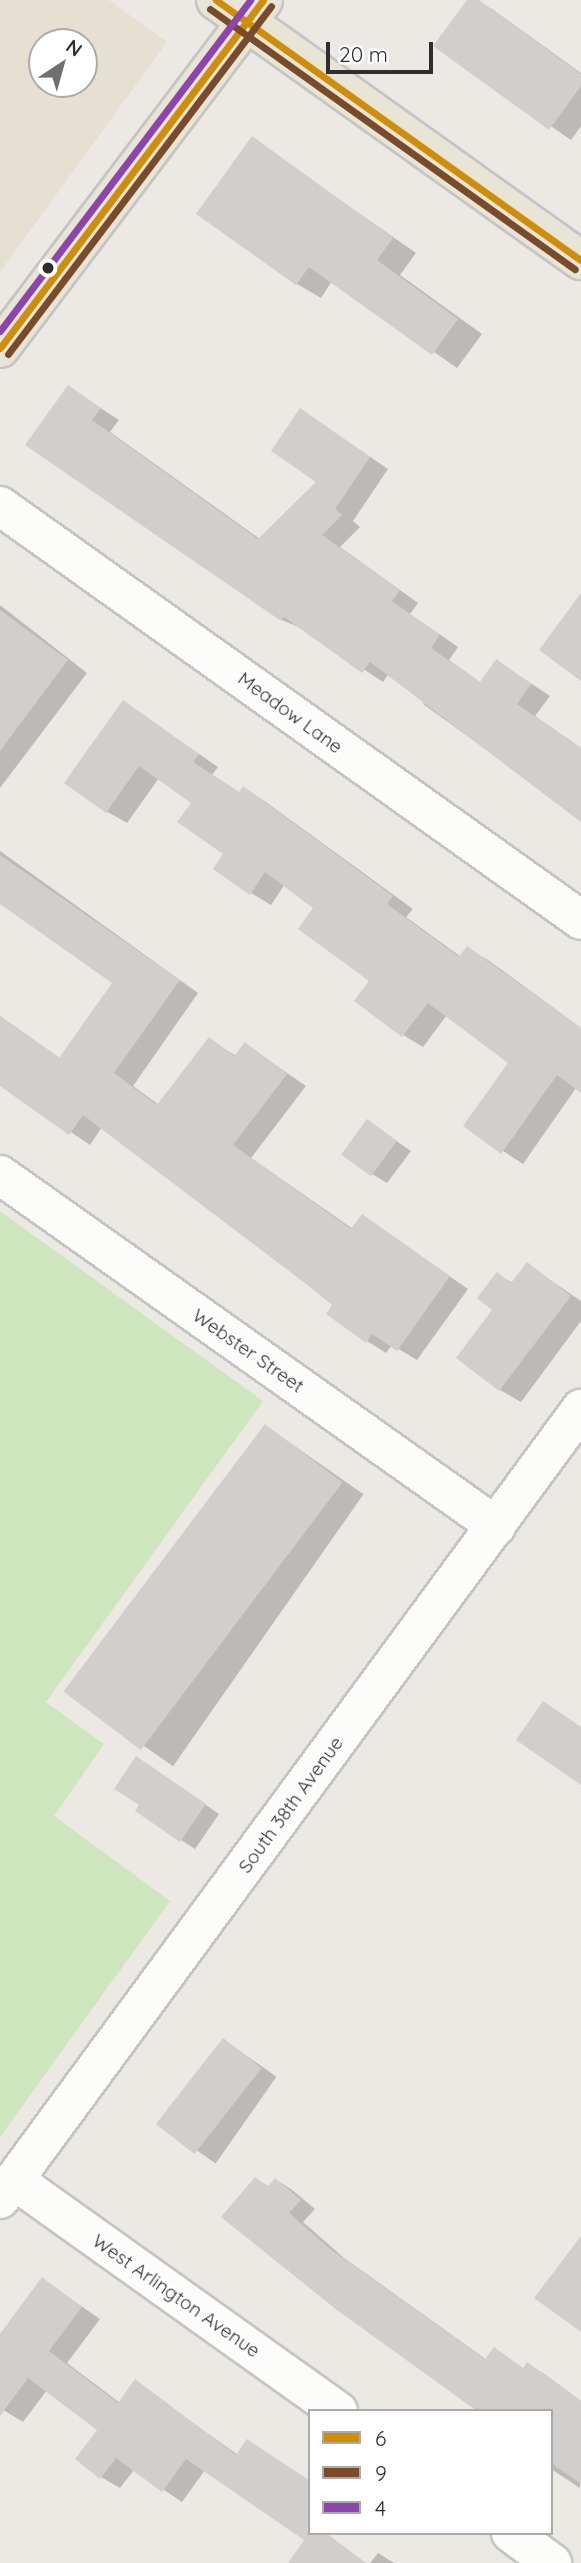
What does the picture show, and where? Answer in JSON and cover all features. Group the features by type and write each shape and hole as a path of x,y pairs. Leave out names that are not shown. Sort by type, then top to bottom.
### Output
{"main road":[{"path":"216,0 256,11 581,260"},
{"path":"0,348 256,11"}],"street":[{"name":"Meadow Lane","path":"0,506 581,920"},
{"name":"Webster Street","path":"0,1175 496,1526"},
{"name":"South 38th Avenue","path":"7,2190 581,1409"},
{"name":"West Arlington Avenue","path":"7,2190 335,2409"},
{"path":"514,2535 552,2563"}],"shaded area":[{"path":"0,0 109,0 167,42 0,272"}],"green space":[{"path":"0,1211 263,1401 46,1702 104,1744 54,1816 170,1901 0,2137"}],"building":[{"path":"467,0 479,0 581,74 581,86 549,130 433,46"},
{"path":"252,136 393,238 377,260 458,319 432,355 309,267 296,285 196,214"},
{"path":"68,385 101,408 92,420 258,539 316,482 271,451 300,408 370,457 335,509 342,515 322,535 400,590 392,601 440,635 431,648 480,682 496,659 531,684 517,704 581,748 581,822 370,662 362,673 284,617 281,621 25,445"},
{"path":"581,593 581,681 539,650"},
{"path":"0,610 68,660 0,751"},
{"path":"123,700 199,754 193,762 239,792 243,786 393,896 387,904 459,957 467,946 581,1028 581,1093 557,1075 501,1154 463,1126 508,1063 428,1003 402,1037 354,1001 369,981 298,929 313,908 265,872 250,895 213,869 223,854 177,822 191,803 139,766 106,813 64,783"},
{"path":"0,855 180,980 114,1073 157,1105 209,1037 234,1056 245,1042 287,1074 233,1145 351,1229 362,1214 450,1276 397,1351 372,1334 366,1343 326,1314 332,1305 83,1115 69,1135 0,1086 0,1016 59,1058 112,983 0,904"},
{"path":"367,1119 397,1141 371,1176 341,1155"},
{"path":"527,1262 571,1296 499,1391 456,1358 492,1310 477,1298 497,1272 511,1283"},
{"path":"265,1424 342,1482 141,1750 63,1692"},
{"path":"543,1701 581,1727 581,1785 516,1740"},
{"path":"136,1756 206,1804 180,1842 135,1811 139,1805 114,1789"},
{"path":"223,2038 262,2068 195,2154 156,2124"},
{"path":"255,2177 268,2187 275,2178 301,2200 289,2213 329,2248 485,2359 494,2347 523,2368 527,2362 581,2401 581,2484 553,2464 553,2409 474,2409 337,2310 221,2217"},
{"path":"581,2236 581,2332 534,2298"},
{"path":"42,2277 82,2307 49,2351 118,2403 135,2379 236,2455 247,2439 308,2480 308,2535 329,2535 366,2563 288,2563 304,2540 186,2459 162,2492 116,2458 100,2479 75,2459 97,2430 28,2378 0,2416 0,2334"}],"transit line":[{"name":"6","path":"216,0 581,260"},
{"name":"4","path":"0,331 250,0"},
{"name":"6","path":"0,348 263,0"},
{"name":"9","path":"8,354 271,6"},
{"name":"9","path":"210,9 575,269"}]}
